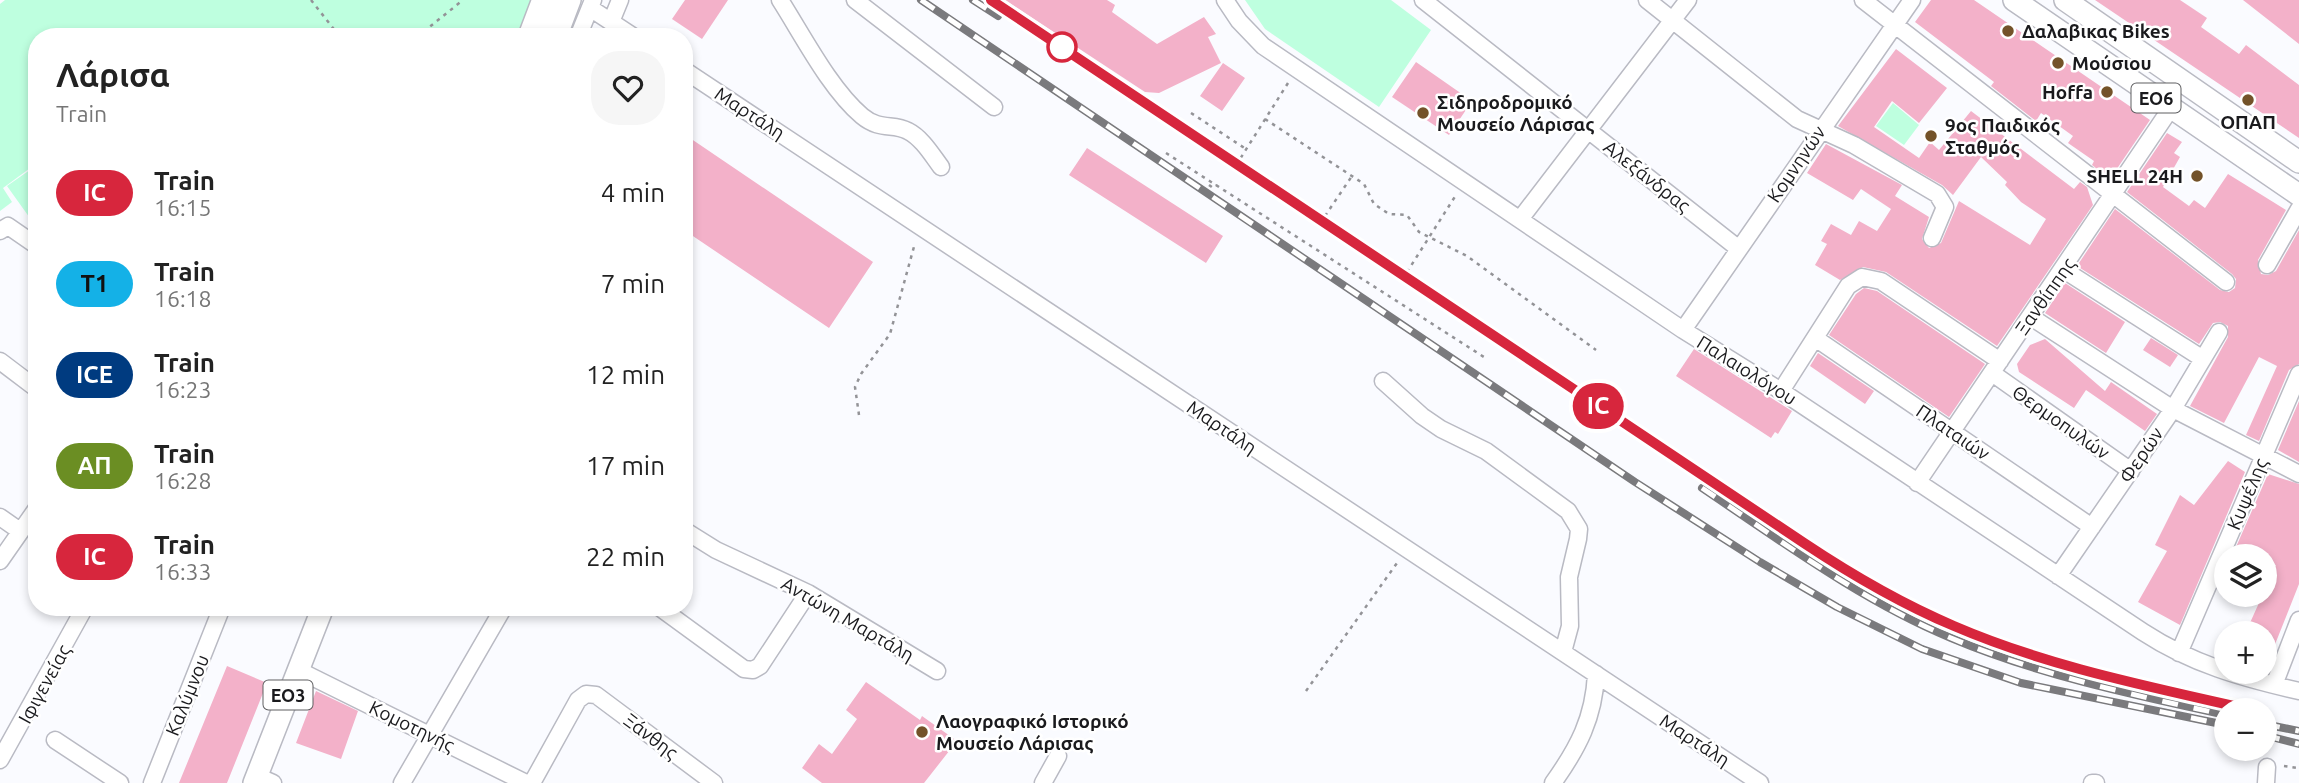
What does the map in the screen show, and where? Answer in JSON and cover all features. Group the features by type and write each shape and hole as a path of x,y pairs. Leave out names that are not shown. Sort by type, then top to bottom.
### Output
{"main road":[{"path":"541,28 552,0"},
{"name":"ΕΟ6","path":"2014,0 2299,195"},
{"name":"ΕΟ6","path":"2065,0 2299,162"},
{"path":"563,28 584,3"},
{"name":"ΕΟ3","path":"261,781 298,670 319,616"}],"street":[{"path":"529,28 540,0"},
{"path":"611,22 620,0"},
{"path":"780,0 823,66 863,117 885,128 905,129 912,133 941,167"},
{"path":"855,0 994,107"},
{"name":"Παλαιολόγου","path":"1225,0 1239,21 1263,46 1465,180 1683,330 1781,391 2058,576 2179,653 2225,673 2299,691"},
{"name":"Αλεξάνδρας","path":"1423,0 1739,249"},
{"path":"1647,0 1789,114 1854,145 1937,194 1945,207 1932,238"},
{"path":"1521,218 1688,0"},
{"path":"1863,0 2226,282"},
{"name":"Κομνηνών","path":"1683,330 1819,130 1912,0"},
{"path":"580,28 584,3 620,28"},
{"name":"Μαρτάλη","path":"693,76 1760,783"},
{"name":"Ξανθίππης","path":"1917,483 2114,197 2171,108"},
{"path":"2267,265 2299,209"},
{"path":"4,228 28,241"},
{"path":"2064,270 2203,359"},
{"name":"Θερμοπυλών","path":"1815,338 1848,286 1862,277 1881,281 2131,471"},
{"path":"2031,317 2172,409 2262,458 2299,474"},
{"name":"Φερών","path":"2058,576 2172,409 2219,332"},
{"path":"1781,391 1815,338"},
{"name":"Πλαταιών","path":"1815,338 2092,527"},
{"path":"0,361 28,382"},
{"name":"Κυψέλης","path":"2179,653 2299,374"},
{"path":"1383,381 1422,416 1441,429 1486,451 1568,511 1575,521 1578,539 1569,578 1570,626 1563,652"},
{"path":"0,517 20,531"},
{"path":"0,561 28,520"},
{"name":"Αντώνη Μαρτάλη","path":"693,536 716,551 808,593 937,671"},
{"path":"671,616 744,669 753,670 760,666 808,593"},
{"name":"Ιφιγενείας","path":"0,760 80,616"},
{"name":"Καλύμνου","path":"152,783 218,616"},
{"path":"402,783 499,616"},
{"path":"2274,685 2299,620"},
{"name":"Κομοτηνής","path":"298,670 526,783"},
{"path":"1553,783 1578,747 1592,715 1596,674"},
{"name":"Ξάνθης","path":"532,783 578,700 586,694 596,695 714,783"},
{"path":"55,740 120,783"},
{"path":"1042,783 1058,756"}],"path":[{"path":"311,0 333,28"},
{"path":"427,28 463,0"},
{"path":"1297,68 1240,159 1538,361"},
{"path":"1191,113 1246,149"},
{"path":"1265,120 1364,184 1374,204 1389,214 1407,215 1415,228 1466,256 1596,350"},
{"path":"1166,153 1488,359"},
{"path":"1325,216 1352,176"},
{"path":"1407,273 1465,180"},
{"path":"1209,185 1221,188"},
{"path":"859,415 855,387 861,374 890,334 922,227"},
{"path":"1306,691 1407,549"},
{"path":"2270,772 2298,768"}],"green space":[{"path":"5,0 536,0 525,28 28,28 28,170 3,188 12,202 0,211 0,4"},
{"path":"1245,0 1391,0 1431,30 1379,107 1265,29"},
{"path":"1893,103 1919,125 1904,145 1876,126"},
{"path":"28,171 28,215 7,186"}],"building":[{"path":"685,0 728,0 702,39 693,33 693,28 686,28 672,19"},
{"path":"1005,0 1107,0 1115,5 1112,12 1157,44 1204,17 1216,34 1208,37 1221,63 1159,93 1145,92"},
{"path":"1931,0 1974,0 2150,120 2110,179 2092,165 2094,161 2068,143 2073,136 2041,113 2036,121 1991,86 1994,82 1915,22"},
{"path":"2095,0 2180,0 2207,18 2201,27 2239,54 2246,45 2299,85 2299,138"},
{"path":"2243,0 2299,0 2299,44"},
{"path":"1896,49 1947,88 1919,123 1892,101 1874,127 1919,158 1930,142 1939,150 1971,111 2074,189 2080,182 2087,187 2093,205 1997,346 1886,272 1863,267 1840,280 1815,265 1827,244 1821,241 1831,224 1851,235 1859,221 1877,231 1891,209 1861,189 1853,200 1807,173 1826,144 1902,185 1895,196 1929,217 1922,239 1929,248 1941,243 1959,201 2030,245 2046,219 2021,202 2005,185 2007,182 1981,157 1953,195 1942,185 1838,126"},
{"path":"1416,62 1472,101 1449,135 1392,97"},
{"path":"1223,63 1245,78 1222,111 1200,96"},
{"path":"2167,133 2182,142 2174,153 2180,157 2163,187 2189,206 2194,200 2205,208 2228,174 2286,210 2258,260 2261,274 2268,275 2276,271 2299,230 2299,364 2289,370 2259,441 2246,435 2277,366 2259,357 2224,423 2190,406 2228,337 2228,326 2220,322 2213,323 2199,344 2077,266 2115,209 2220,290 2229,292 2235,288 2236,279 2232,274 2127,192"},
{"path":"693,140 873,262 829,328 693,236"},
{"path":"1087,148 1223,236 1206,263 1069,175"},
{"path":"2065,283 2125,322 2106,353 2045,313"},
{"path":"1864,288 1877,291 1985,364 1949,417 1829,335 1856,294"},
{"path":"2151,338 2178,355 2170,367 2143,350"},
{"path":"2045,339 2105,391 2111,382 2157,414 2145,431 2086,390 2074,408 2019,372 2017,364 2030,345"},
{"path":"1694,349 1792,411 1778,434 1775,432 1771,438 1676,376"},
{"path":"1818,353 1874,391 1865,404 1810,366"},
{"path":"2299,401 2299,462 2278,450"},
{"path":"2228,461 2245,472 2180,625 2138,602 2167,551 2155,545 2180,495 2194,505"},
{"path":"2268,474 2299,484 2299,584 2277,639 2277,621 2251,621 2257,607 2277,607 2277,544 2237,544"},
{"path":"227,666 267,683 227,783 179,783"},
{"name":"Λαογραφικό Ιστορικό Μουσείο Λάρισας","path":"866,682 920,720 922,716 957,741 924,783 822,783 802,768 819,744 832,754 857,719 846,710"},
{"path":"316,691 358,711 341,759 296,743"}],"railway":[{"path":"921,0 1635,482 1760,562 1837,607 1922,649 2021,683 2214,723"},
{"path":"973,0 998,16"},
{"path":"991,0 1826,558 1873,585 1937,619 2027,653 2101,675 2214,701"},
{"path":"1702,488 1854,588 1951,638 2052,673 2121,692 2214,712"},
{"path":"2277,727 2299,731"},
{"path":"2277,738 2299,744"}],"train":[{"name":"IC","path":"991,0 1826,558 1892,596 1954,626 2012,648 2086,672 2214,701"}],"place":[{"name":"Δαλαβικας Bikes","path":"2008,31"},
{"name":"Μούσιου","path":"2058,63"},
{"name":"Hoffa","path":"2107,92"},
{"name":"ΟΠΑΠ","path":"2248,100"},
{"name":"Σιδηροδρομικό Μουσείο Λάρισας","path":"1423,113"},
{"name":"9ος Παιδικός Σταθμός","path":"1931,136"},
{"name":"SHELL 24H","path":"2197,176"},
{"name":"Λαογραφικό Ιστορικό Μουσείο Λάρισας","path":"922,732"}]}
